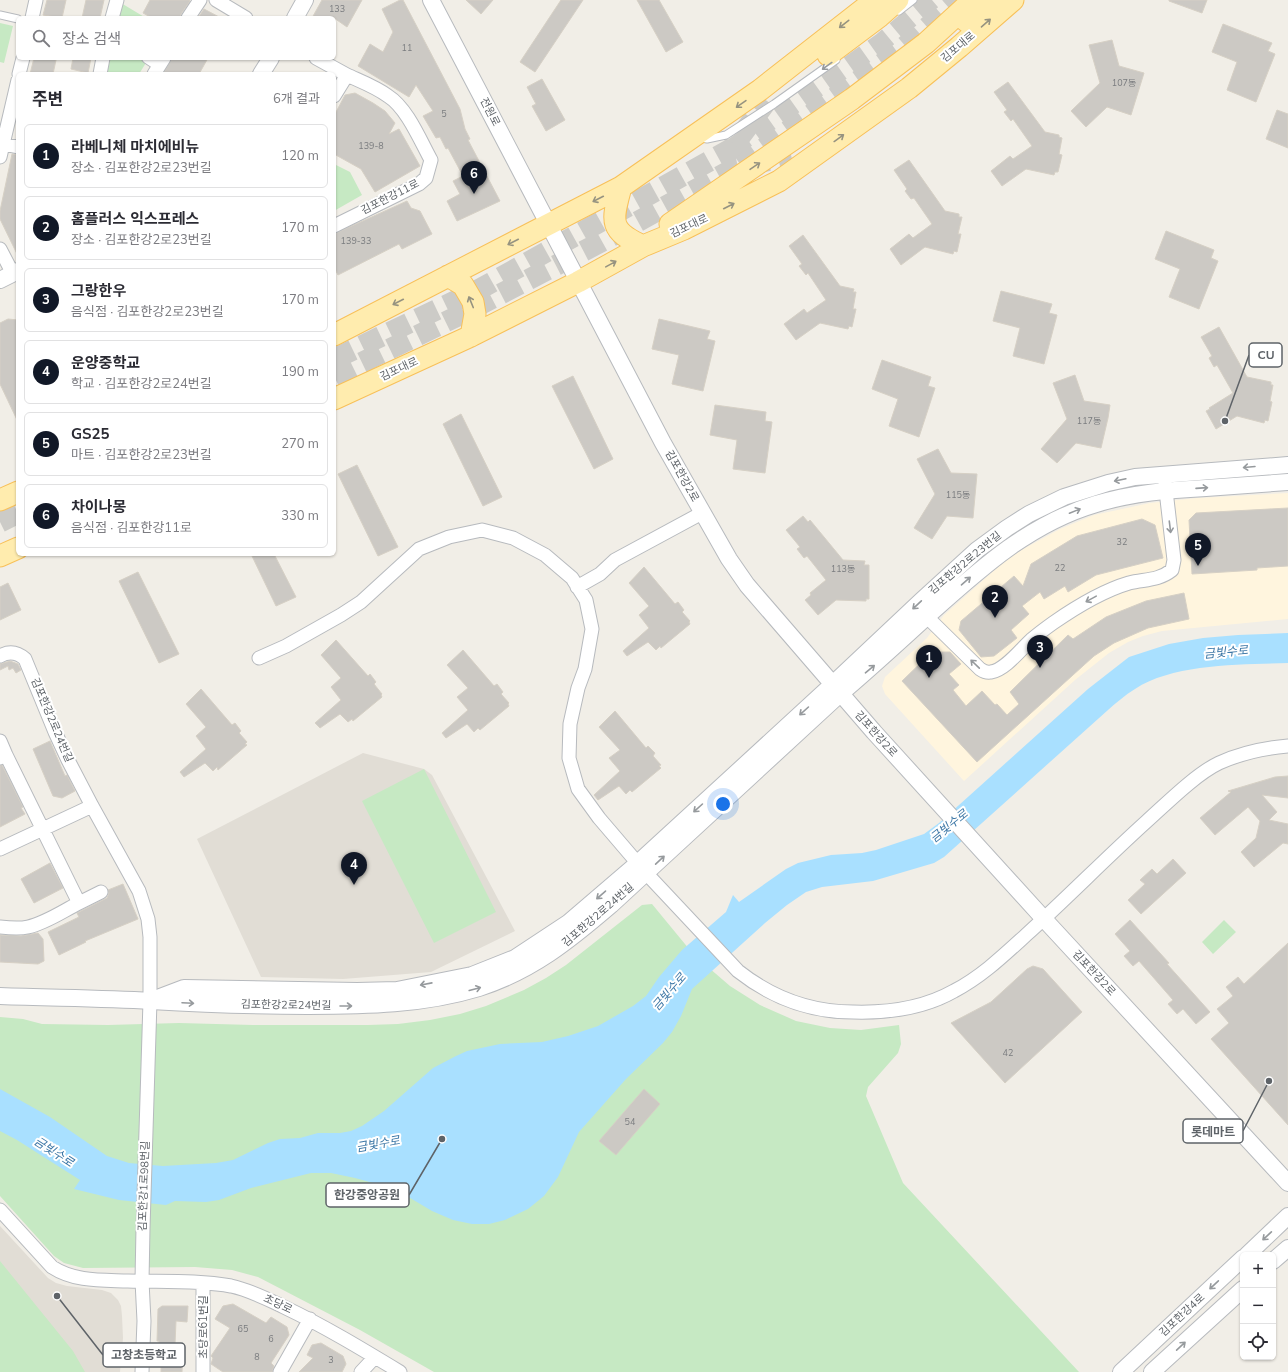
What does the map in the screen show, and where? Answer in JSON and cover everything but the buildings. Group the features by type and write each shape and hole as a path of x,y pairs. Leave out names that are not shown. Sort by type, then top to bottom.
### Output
{"main road":[{"path":"336,334 621,187 695,137 760,90 875,0"},
{"path":"621,187 614,220 619,230 627,238 643,246 670,224 852,99 926,42 973,0"},
{"path":"791,155 913,66 990,0"},
{"name":"김포대로","path":"336,399 471,336 578,282 643,246 684,229 779,181 909,88 1013,0"},
{"path":"767,101 880,16 895,8"},
{"path":"448,276 463,285 473,302 475,314 471,336"},
{"path":"0,500 16,493"},
{"path":"0,556 16,549"}],"street":[{"path":"32,16 36,0"},
{"path":"113,16 117,0"},
{"path":"189,16 200,0"},
{"path":"216,0 243,16"},
{"path":"296,16 305,0"},
{"name":"전원로","path":"431,0 548,224"},
{"path":"20,72 22,60"},
{"path":"100,72 103,60"},
{"path":"150,60 159,66"},
{"path":"262,72 270,60"},
{"name":"김포한강11로","path":"320,60 389,96 399,106 410,122 430,160 426,178 419,184 336,225"},
{"path":"336,93 347,74"},
{"path":"0,157 16,89"},
{"path":"3,144 16,147"},
{"name":"김포한강2로","path":"548,224 663,443 729,559 747,585 874,732 1021,894 1288,1183"},
{"path":"0,249 10,275"},
{"name":"김포한강2로23번길","path":"837,689 875,665 983,567 1011,545 1075,511 1095,504 1138,494 1165,482 1288,465"},
{"name":"김포한강2로23번길","path":"837,689 934,589 977,550 1007,528 1047,505 1086,489 1135,477 1165,482 1288,482"},
{"path":"927,617 980,669 986,672 992,672 998,670 1031,640 1076,608 1100,595 1129,583 1164,576 1172,570 1174,560 1165,482"},
{"path":"578,587 600,574 615,560 702,513"},
{"path":"259,658 286,646 341,615 361,602 419,549 449,537 482,530 513,538 545,555 572,578 578,587 586,600 592,629 587,657 570,724 569,758 578,789 599,818 642,868 738,970 752,982 770,993 791,1002 840,1012 893,1010 924,1003 953,992 965,985 995,963 1044,919 1163,806 1200,775 1217,764 1237,756 1256,750 1288,746"},
{"name":"김포한강2로24번길","path":"0,656 10,652 16,653 25,659 55,732 92,806 139,891 144,903 150,937 150,1001"},
{"name":"김포한강2로24번길","path":"0,996 187,1003 360,1006 422,1001 479,988 520,972 572,939 611,906 642,868 837,689"},
{"path":"0,741 3,756 79,903"},
{"path":"0,849 92,806"},
{"path":"0,928 29,927 101,892"},
{"name":"김포한강1로98번길","path":"142,1372 144,1320 142,1281 143,1228 150,1001"},
{"name":"초당로","path":"0,1210 52,1267 62,1273 94,1280 203,1283 231,1286 248,1291 310,1319 400,1372"},
{"path":"1250,1252 1288,1216"},
{"path":"1276,1258 1288,1248"},
{"name":"김포한강4로","path":"1121,1372 1240,1261"},
{"name":"초당로61번길","path":"203,1283 203,1372"},
{"name":"김포한강4로","path":"1152,1372 1240,1292"},
{"path":"280,1372 310,1319"},
{"path":"361,1372 375,1357"}],"lane":[{"path":"895,8 913,0"},
{"path":"0,14 16,18"},
{"path":"695,137 707,139 726,135 774,104 839,58"}],"shaded area":[{"path":"1288,493 1288,619 1162,631 1128,642 1109,653 1075,680 964,781 885,694 882,686 885,677 927,638 944,615 1007,559 1060,529 1094,515 1150,503 1197,498"},
{"path":"363,753 424,769 432,775 515,931 431,972 343,979 261,977 197,839"},
{"path":"0,1226 48,1278 56,1283 67,1286 102,1290 111,1293 118,1300 121,1306 123,1338 120,1372 0,1372"}],"green space":[{"path":"121,3 143,16 118,16"},
{"path":"0,23 13,26 4,63 0,62"},
{"path":"108,60 148,60 140,72 105,72"},
{"path":"336,165 350,172 362,195 336,210"},
{"path":"424,769 496,912 434,943 362,801"},
{"path":"652,904 694,955 730,986 760,1005 796,1021 830,1028 861,1030 899,1025 901,1044 898,1053 868,1087 866,1096 903,1183 1079,1372 434,1372 360,1330 258,1277 232,1270 195,1267 83,1268 64,1263 54,1256 0,1196 0,1017 23,1019 42,1024 108,1025 179,1023 253,1025 368,1025 398,1024 430,1020 460,1014 486,1006 524,990 566,965 642,905"},
{"path":"1224,920 1236,932 1213,954 1202,942"},
{"path":"0,1261 73,1351 85,1372 0,1372"}],"water":[{"name":"금빛수로","path":"1288,633 1288,663 1229,665 1189,670 1169,674 1151,680 1131,691 944,857 934,863 873,881 822,887 806,892 787,905 692,989 681,1016 672,1032 663,1043 626,1079 579,1132 558,1177 544,1196 528,1209 505,1220 489,1224 472,1224 453,1220 432,1211 395,1189 331,1173 311,1173 251,1188 219,1200 206,1202 175,1201 166,1205 119,1200 74,1189 80,1180 17,1140 0,1131 0,1089 50,1117 107,1156 129,1163 163,1166 216,1163 233,1160 268,1143 280,1139 300,1138 318,1133 340,1133 351,1131 362,1126 384,1111 433,1068 467,1051 500,1044 542,1042 568,1036 598,1026 633,1006 646,996 659,977 682,950 726,912 733,895 739,902 786,869 798,863 831,855 862,853 876,850 924,834 939,823 1088,689 1129,657 1169,644 1203,638"}],"tunnel":[{"path":"731,149 882,42 932,0"},
{"path":"740,164 898,51 957,0"},
{"path":"336,358 478,290 731,149 767,101"},
{"path":"336,375 464,313 599,243 733,169 791,155"},
{"path":"0,522 16,514"}],"place":[{"name":"차이나몽","path":"474,194"},
{"name":"CU","path":"1225,421"},
{"name":"GS25","path":"1198,566"},
{"name":"홈플러스 익스프레스","path":"995,618"},
{"name":"그랑한우","path":"1040,668"},
{"name":"라베니체 마치에비뉴","path":"929,678"},
{"name":"운양중학교","path":"354,885"},
{"name":"롯데마트","path":"1269,1081"},
{"name":"한강중앙공원","path":"442,1139"},
{"name":"고창초등학교","path":"57,1296"}]}
